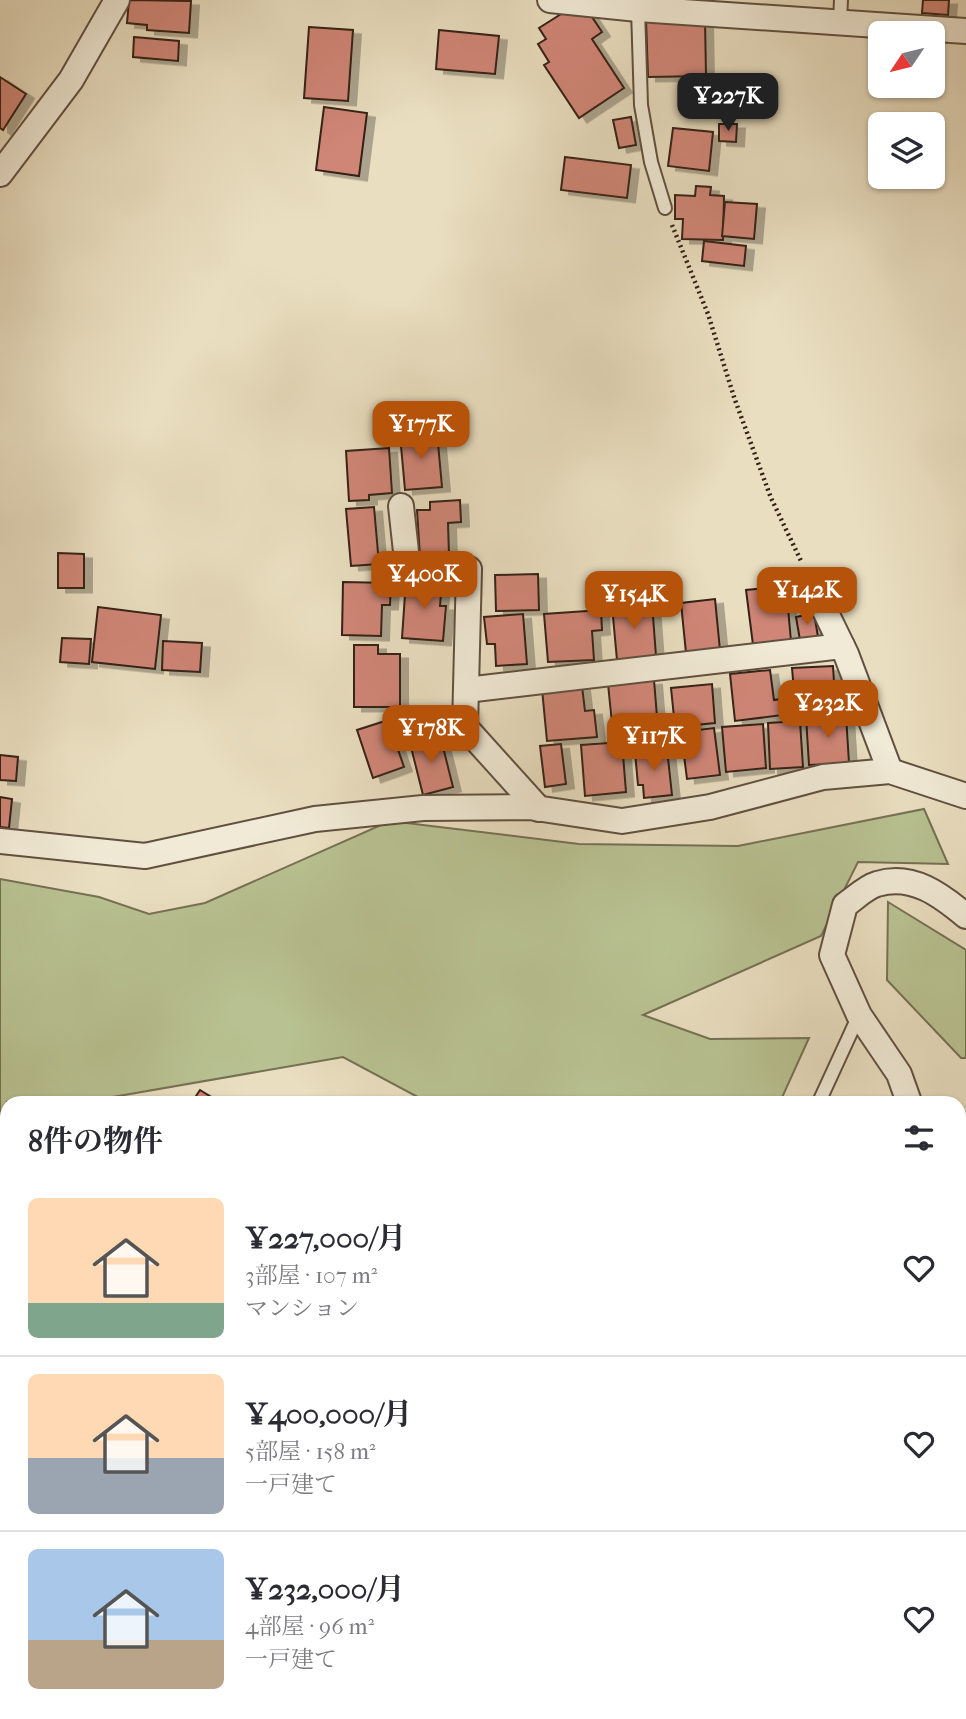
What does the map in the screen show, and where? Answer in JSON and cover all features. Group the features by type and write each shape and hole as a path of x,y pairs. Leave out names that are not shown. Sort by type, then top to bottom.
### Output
{"street":[{"path":"0,174 71,80 117,0"},
{"path":"550,0 840,11 966,31"},
{"path":"401,506 408,570 469,569 465,727 539,809"},
{"path":"813,586 842,646 890,771"},
{"path":"466,690 842,646"},
{"path":"0,841 145,856 315,820 423,808 539,809 622,821 710,807 823,776 890,771 966,796"},
{"path":"907,1096 899,1074 859,1015 832,955 845,905 876,884 912,881 945,898 966,916"}],"lane":[{"path":"637,4 641,105 651,162 666,208"},
{"path":"822,1096 859,1015"}],"path":[{"path":"666,208 708,314 734,400 771,498 813,586"}],"green space":[{"path":"924,809 948,864 858,862 821,936 643,1015 710,1039 809,1038 783,1096 416,1096 343,1057 119,1096 0,1096 0,879 99,897 149,914 205,903 390,821 579,844 738,846"},
{"path":"888,902 966,950 966,1058 961,1058 887,980"}],"building":[{"path":"129,0 191,1 189,33 147,30 147,25 127,23"},
{"path":"923,0 949,0 948,15 922,13"},
{"path":"569,9 590,14 602,32 592,39 624,88 579,118 544,65 549,62 538,44 546,39 539,28"},
{"path":"705,18 706,76 648,77 646,20"},
{"path":"309,27 353,30 348,101 304,98"},
{"path":"439,30 499,36 495,74 436,69"},
{"path":"134,37 179,41 178,61 133,57"},
{"path":"0,77 26,94 3,130 0,128"},
{"path":"324,107 367,113 359,176 316,170"},
{"path":"631,117 636,145 619,148 613,120"},
{"path":"719,124 737,124 736,142 719,141"},
{"path":"673,128 713,132 709,171 668,166"},
{"path":"565,157 631,165 627,198 561,190"},
{"path":"696,186 711,187 710,195 724,196 723,240 682,239 683,219 675,219 675,195 695,196"},
{"path":"725,202 757,204 754,239 722,236"},
{"path":"704,241 746,246 744,266 702,261"},
{"path":"437,432 442,487 405,490 400,435"},
{"path":"389,448 392,493 369,495 369,500 349,501 346,451"},
{"path":"460,500 461,522 448,523 449,555 420,557 417,510 430,510 430,502"},
{"path":"374,507 379,564 351,566 346,509"},
{"path":"58,553 84,554 84,588 58,588"},
{"path":"538,574 539,610 496,611 495,575"},
{"path":"406,580 442,582 440,606 446,606 443,641 402,638"},
{"path":"343,582 391,583 390,605 382,605 381,636 342,635"},
{"path":"786,586 791,641 753,645 746,590"},
{"path":"715,599 720,650 686,653 681,603"},
{"path":"652,603 656,656 617,660 612,606"},
{"path":"98,607 161,615 155,669 92,662"},
{"path":"601,610 602,630 592,631 594,660 548,662 544,614"},
{"path":"814,613 818,637 800,640 796,617"},
{"path":"523,614 527,664 496,666 495,644 487,644 484,617"},
{"path":"62,638 91,639 89,664 60,662"},
{"path":"163,641 202,643 200,672 162,670"},
{"path":"354,645 378,645 378,654 400,654 400,707 354,707"},
{"path":"833,666 835,698 830,698 830,712 796,714 792,668"},
{"path":"770,670 774,700 781,699 783,715 735,721 730,674"},
{"path":"654,680 658,729 613,733 608,684"},
{"path":"712,684 715,723 675,727 671,688"},
{"path":"582,686 585,711 594,710 597,737 547,741 542,689"},
{"path":"846,715 849,763 809,765 806,717"},
{"path":"388,720 404,767 373,778 357,730"},
{"path":"800,721 803,767 770,769 768,723"},
{"path":"763,724 766,768 726,772 722,727"},
{"path":"714,728 720,775 687,779 681,732"},
{"path":"440,735 453,787 423,795 410,743"},
{"path":"622,742 626,792 585,796 581,745"},
{"path":"561,744 566,784 545,787 540,746"},
{"path":"667,749 672,795 644,798 643,785 638,785 635,752"},
{"path":"0,755 18,757 16,781 0,780"},
{"path":"0,797 12,799 9,828 0,827"},
{"path":"200,1090 210,1096 196,1096"}]}
